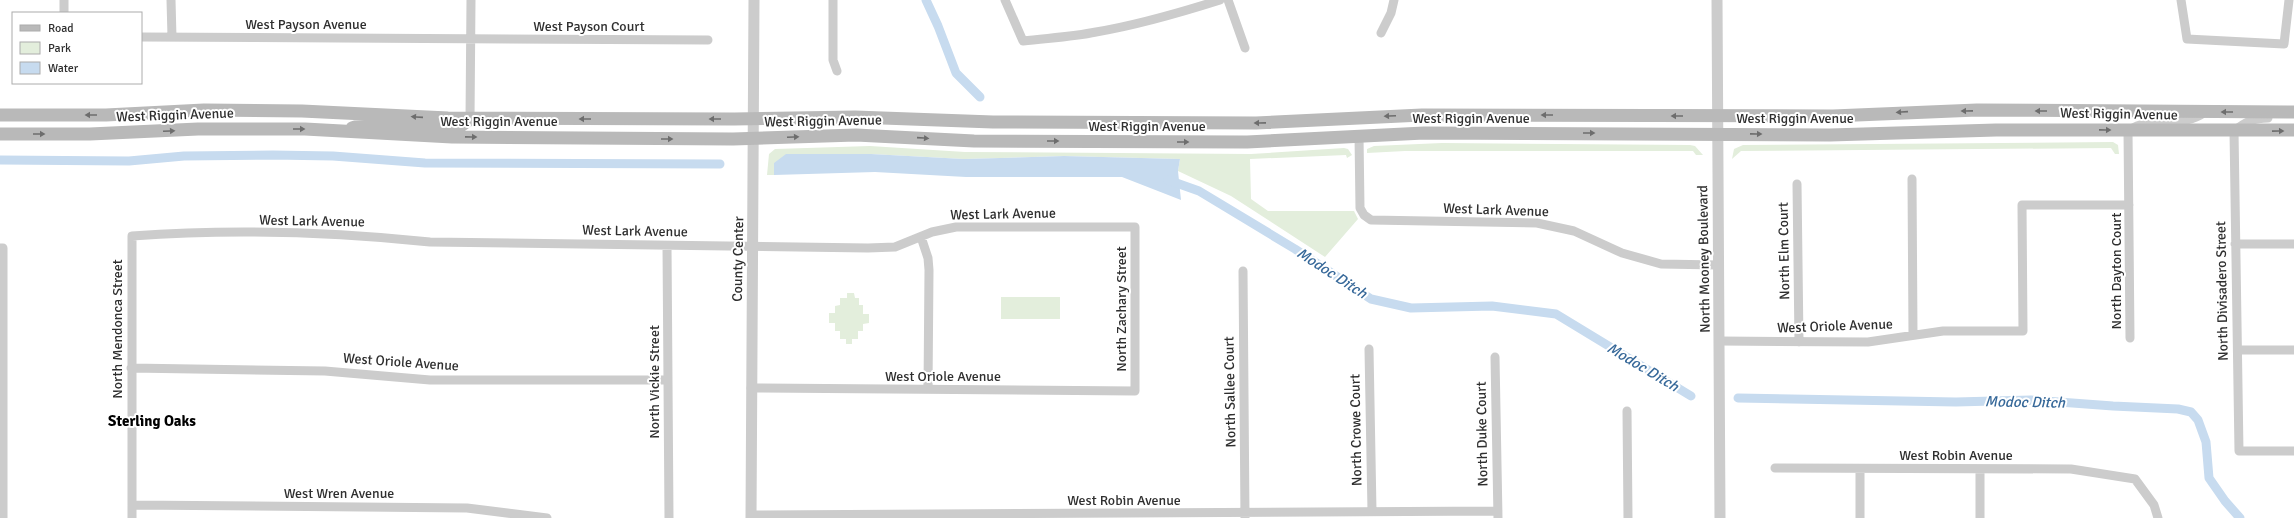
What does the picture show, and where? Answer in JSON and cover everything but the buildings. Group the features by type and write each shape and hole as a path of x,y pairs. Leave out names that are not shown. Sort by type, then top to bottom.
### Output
{"main road":[{"name":"West Riggin Avenue","path":"0,115 106,115 199,110 294,111 470,118 876,117 993,122 1256,124 1422,114 1833,116 1977,110 2294,112"},
{"path":"2057,129 2064,123 2073,121 2106,119 2109,116 2110,111"},
{"path":"344,131 368,123 450,128 462,125 470,118"},
{"name":"West Riggin Avenue","path":"0,134 110,134 216,129 344,131 452,137 754,138 856,135 974,141 1247,142 1424,133 1830,135 2057,129 2128,131 2294,130"}],"street":[{"path":"64,0 64,12"},
{"path":"171,0 172,37"},
{"path":"470,118 471,0"},
{"name":"County Center","path":"751,516 754,0"},
{"path":"833,0 834,60 838,71"},
{"path":"1005,0 1023,41 1094,33 1128,26 1166,17 1220,0"},
{"path":"1228,0 1245,48"},
{"path":"1381,33 1391,13 1394,0"},
{"name":"North Mooney Boulevard","path":"1717,0 1716,116 1720,341 1720,518"},
{"path":"2181,0 2187,39 2284,44 2290,2"},
{"name":"West Payson Avenue","path":"142,37 470,40"},
{"name":"West Payson Court","path":"470,40 708,40"},
{"path":"2128,131 2144,122 2179,121 2198,117 2205,112"},
{"path":"2234,131 2241,125 2258,118 2294,118"},
{"name":"North Dayton Court","path":"2128,131 2130,338"},
{"name":"North Divisadero Street","path":"2234,131 2239,451 2294,451"},
{"name":"West Lark Avenue","path":"1359,136 1360,208 1364,215 1371,220 1537,223 1574,232 1622,253 1654,262 1679,265 1718,265"},
{"path":"1912,179 1913,335"},
{"name":"North Elm Court","path":"1797,184 1799,342"},
{"name":"West Oriole Avenue","path":"1720,341 1868,342 1943,331 2023,331 2022,205 2129,205"},
{"name":"West Lark Avenue","path":"132,236 174,233 364,235 430,242 882,248 895,247 932,232 956,227 1135,227"},
{"name":"North Zachary Street","path":"1135,227 1135,391"},
{"name":"North Mendonca Street","path":"132,236 132,518"},
{"path":"921,237 928,258 929,270 928,389"},
{"path":"2235,244 2294,244"},
{"name":"North Vickie Street","path":"667,246 669,518"},
{"path":"1,248 3,518"},
{"name":"North Sallee Court","path":"1243,271 1245,516"},
{"name":"North Crowe Court","path":"1369,349 1372,511"},
{"path":"2238,350 2294,350"},
{"name":"North Duke Court","path":"1495,357 1498,515"},
{"name":"West Oriole Avenue","path":"131,368 325,371 430,380 668,380"},
{"name":"West Oriole Avenue","path":"751,388 1135,391"},
{"path":"1627,411 1628,518"},
{"name":"West Robin Avenue","path":"1776,468 2071,469 2135,479 2154,505 2158,518"},
{"path":"1860,469 1860,518"},
{"path":"1980,469 1980,518"},
{"name":"West Wren Avenue","path":"132,505 467,508 547,518"},
{"name":"West Robin Avenue","path":"751,516 1245,516 1372,511 1498,515"}],"green space":[{"path":"2113,142 2118,145 2119,154 2115,154 2111,148 1741,151 1732,159 1734,149 1743,145"},
{"path":"1442,143 1690,145 1695,146 1703,155 1696,155 1693,151 1405,151 1367,153 1367,149 1374,146"},
{"path":"870,146 965,152 1251,154 1344,148 1348,149 1352,155 1347,158 1346,155 1250,159 1251,199 1268,211 1354,211 1358,219 1325,257 1231,196 1178,171 1180,159 1064,156 964,159 871,154 774,163 774,175 767,175 769,154 775,149"},
{"path":"847,293 854,293 855,298 859,298 859,305 863,305 863,314 869,314 869,323 863,324 863,331 858,331 858,339 852,339 852,344 846,344 846,339 840,339 840,331 835,331 835,323 829,323 829,313 835,313 835,306 840,305 840,298 847,298"},
{"path":"1001,297 1060,297 1060,319 1001,319"}],"water":[{"path":"786,154 871,154 964,159 1064,156 1180,159 1178,171 1181,200 1122,177 966,177 875,172 774,175 774,163"}],"waterway":[{"path":"926,0 938,26 956,73 980,97"},
{"path":"0,160 129,161 184,156 273,155 333,156 425,163 720,164"},
{"name":"Modoc Ditch","path":"1168,180 1199,191 1295,249 1371,299 1411,308 1492,306 1556,314 1691,396"},
{"name":"Modoc Ditch","path":"1738,398 1956,402 2031,400 2178,409 2191,412 2198,420 2206,442 2209,478 2225,501 2240,518"}],"district":[{"name":"Sterling Oaks","path":"152,421"}]}
